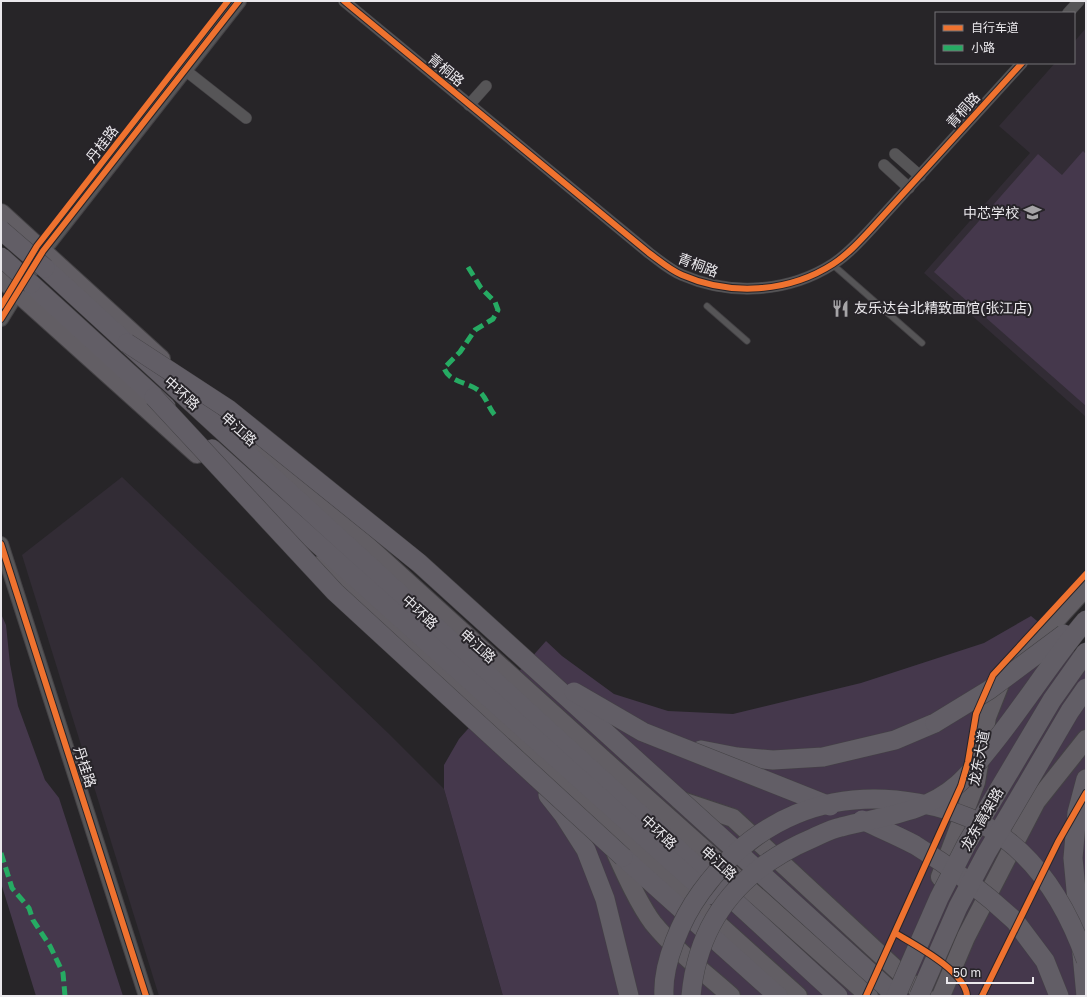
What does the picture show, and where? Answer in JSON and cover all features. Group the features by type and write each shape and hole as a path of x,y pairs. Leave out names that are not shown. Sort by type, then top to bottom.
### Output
{"highway":[{"name":"中环路","path":"1,230 42,255 127,343 838,996"},
{"name":"中环路","path":"1,257 154,397 820,996"},
{"path":"127,343 176,374 240,418 419,563 896,996"},
{"path":"154,397 335,592 525,768 778,996"},
{"path":"675,746 737,757 773,760 823,757 895,740 935,723 989,690 1039,654 1086,615"},
{"path":"691,996 693,972 707,930 730,895 763,865 798,844 839,827 916,810 939,798 959,784 1006,728 1061,650 1086,620"},
{"name":"龙东高架路","path":"896,996 939,898 967,843 1052,700 1086,652"},
{"path":"528,661 611,714 643,732 675,746 850,814 914,845 992,899 1015,921 1045,961 1059,996"},
{"name":"龙东高架路","path":"919,996 958,907 986,854 1070,711 1086,688"},
{"path":"525,768 563,814 586,850 605,899 627,993"},
{"path":"1086,779 1077,813 1073,858 1086,996"},
{"path":"664,996 663,988 671,951 688,910 718,869 745,844 775,824 823,805 866,798 901,800 941,807 984,825 1006,840 1034,866 1056,894 1075,930 1086,960"}],"main road":[{"name":"申江路","path":"1,213 42,255 869,996"},
{"path":"10,286 798,996"},
{"name":"龙东大道","path":"889,996 953,846 976,782 987,717 1002,679 1086,587"},
{"path":"941,996 966,937 1036,802 1086,739"},
{"path":"603,759 633,782 733,818 925,996"},
{"path":"599,818 626,875 653,922 671,942 731,996"}],"street":[{"name":"丹桂路","path":"42,255 228,1"},
{"name":"丹桂路","path":"1,306 10,286 42,255 239,1"},
{"name":"青桐路","path":"344,1 649,253 681,274 717,286 755,289 778,286 798,280 832,264 858,243 1021,64"},
{"path":"1069,12 1079,1"},
{"path":"185,70 246,118"},
{"path":"469,105 486,86"},
{"path":"895,154 920,176"},
{"path":"884,165 909,188"},
{"name":"丹桂路","path":"1,320 10,286"},
{"name":"丹桂路","path":"1,546 146,996"},
{"name":"丹桂路","path":"1,564 139,996"}],"lane":[{"path":"832,264 922,343"},
{"path":"707,306 747,341"}],"shaded area":[{"name":"中芯学校","path":"1086,28 1086,417 924,273 1030,153 999,126 1054,64 1075,64 1075,41"},
{"name":"中芯学校","path":"1083,151 1086,154 1086,406 934,272 1038,154 1062,175"},
{"path":"122,477 388,733 444,789 503,996 159,996 22,555"},
{"path":"1,614 6,625 10,664 18,706 45,780 59,798 123,996 36,996 1,883"},
{"path":"1031,616 1086,661 1086,996 503,996 444,789 444,765 459,739 546,641 562,656 614,694 668,711 733,714 861,683 984,643"}],"marked path":[{"path":"468,267 481,288 495,302 498,310 493,319 475,330 460,352 444,368 446,373 454,379 478,390 498,418"},
{"path":"1,853 12,888 29,908 33,920 50,946 63,973 65,996"}],"cycle path":[{"path":"1,306 37,246 228,1"},
{"path":"1,319 43,251 239,1"},
{"path":"344,1 665,265 682,275 700,282 739,288 778,286 797,281 816,274 843,257 871,229 1021,64"},
{"path":"1,544 146,996"},
{"path":"866,996 961,786 968,762 976,714 993,675 1086,574"},
{"path":"982,996 1058,842 1086,793"},
{"path":"895,933 949,968 958,977 967,996"}],"place":[{"name":"中芯学校","path":"1032,213"},
{"name":"友乐达台北精致面馆(张江店)","path":"841,308"}]}
